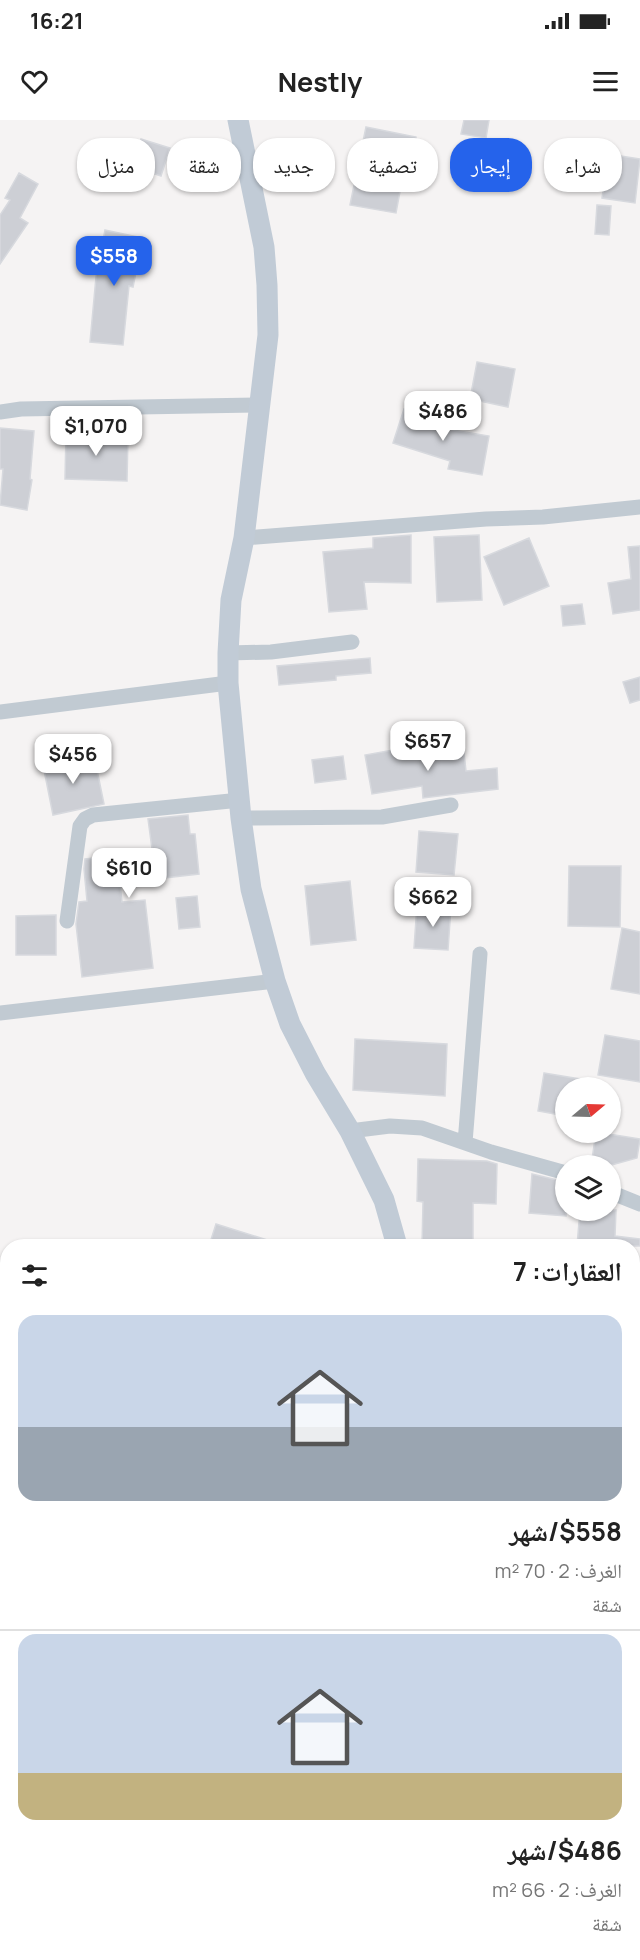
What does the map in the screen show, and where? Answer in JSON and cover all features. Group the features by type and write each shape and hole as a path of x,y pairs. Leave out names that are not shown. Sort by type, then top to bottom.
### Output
{"street":[{"path":"238,120 264,247 268,335 244,538 231,600 228,653 228,683 251,889 275,981 290,1024 350,1131 384,1200 395,1239"},
{"path":"0,412 21,409 260,405"},
{"path":"244,538 486,519 543,517 640,507"},
{"path":"228,653 271,652 352,642"},
{"path":"0,712 228,683"},
{"path":"67,921 80,826 93,814 144,808 241,809 382,816 451,805"},
{"path":"465,1143 480,954"},
{"path":"0,1012 275,981"},
{"path":"350,1131 390,1126 423,1128 555,1170"},
{"path":"621,1196 640,1204"}],"building":[{"path":"464,120 489,120 486,138 461,134"},
{"path":"366,127 416,137 416,138 364,138"},
{"path":"155,143 167,147 167,157 161,176 155,174"},
{"path":"622,156 640,159 635,203 602,198 603,192 622,192"},
{"path":"19,173 38,184 20,218 28,223 0,264 0,215 10,200 5,198"},
{"path":"353,192 400,192 396,213 350,205"},
{"path":"597,205 611,206 609,235 595,234"},
{"path":"105,230 143,238 133,287 129,286 123,345 90,342 96,277"},
{"path":"477,362 515,369 508,407 470,399"},
{"path":"404,409 449,424 447,429 489,436 482,475 448,469 450,461 393,443"},
{"path":"0,428 34,431 30,479 32,480 27,510 0,505 3,469 0,469"},
{"path":"66,433 128,436 127,481 65,479"},
{"path":"411,535 411,583 364,582 367,609 329,612 323,552 373,548 373,538"},
{"path":"479,535 482,600 437,602 434,537"},
{"path":"529,538 549,586 504,605 484,557"},
{"path":"640,546 640,610 613,614 608,583 631,579 628,547"},
{"path":"582,604 585,624 563,626 561,606"},
{"path":"370,658 371,673 336,676 336,680 279,685 277,666"},
{"path":"640,677 640,700 630,703 623,682"},
{"path":"463,744 466,771 497,768 498,789 423,798 422,786 372,794 365,755 399,749"},
{"path":"94,755 104,804 53,815 43,765"},
{"path":"343,756 346,779 315,783 312,760"},
{"path":"188,815 190,834 195,834 199,874 120,883 122,902 145,900 153,968 82,977 76,924 79,902 87,901 85,859 124,855 152,849 148,819"},
{"path":"419,831 458,834 454,875 416,872"},
{"path":"569,866 621,866 620,927 568,926"},
{"path":"350,881 356,940 311,945 305,886"},
{"path":"197,896 200,927 179,929 176,898"},
{"path":"417,905 451,907 448,950 414,948"},
{"path":"56,915 56,955 16,955 16,916"},
{"path":"622,928 640,932 640,994 611,989"},
{"path":"605,1035 640,1041 640,1082 621,1077 598,1075"},
{"path":"355,1039 447,1044 445,1096 353,1090"},
{"path":"544,1073 568,1077 555,1077 555,1114 538,1111"},
{"path":"621,1136 640,1139 637,1158 621,1162 621,1155 593,1155 594,1143 621,1143"},
{"path":"418,1159 487,1161 497,1164 496,1204 473,1203 473,1239 422,1239 423,1202 417,1201"},
{"path":"532,1174 555,1179 555,1215 529,1213"},
{"path":"579,1221 616,1221 615,1236 640,1239 578,1239"},
{"path":"216,1224 264,1239 211,1239"}]}
